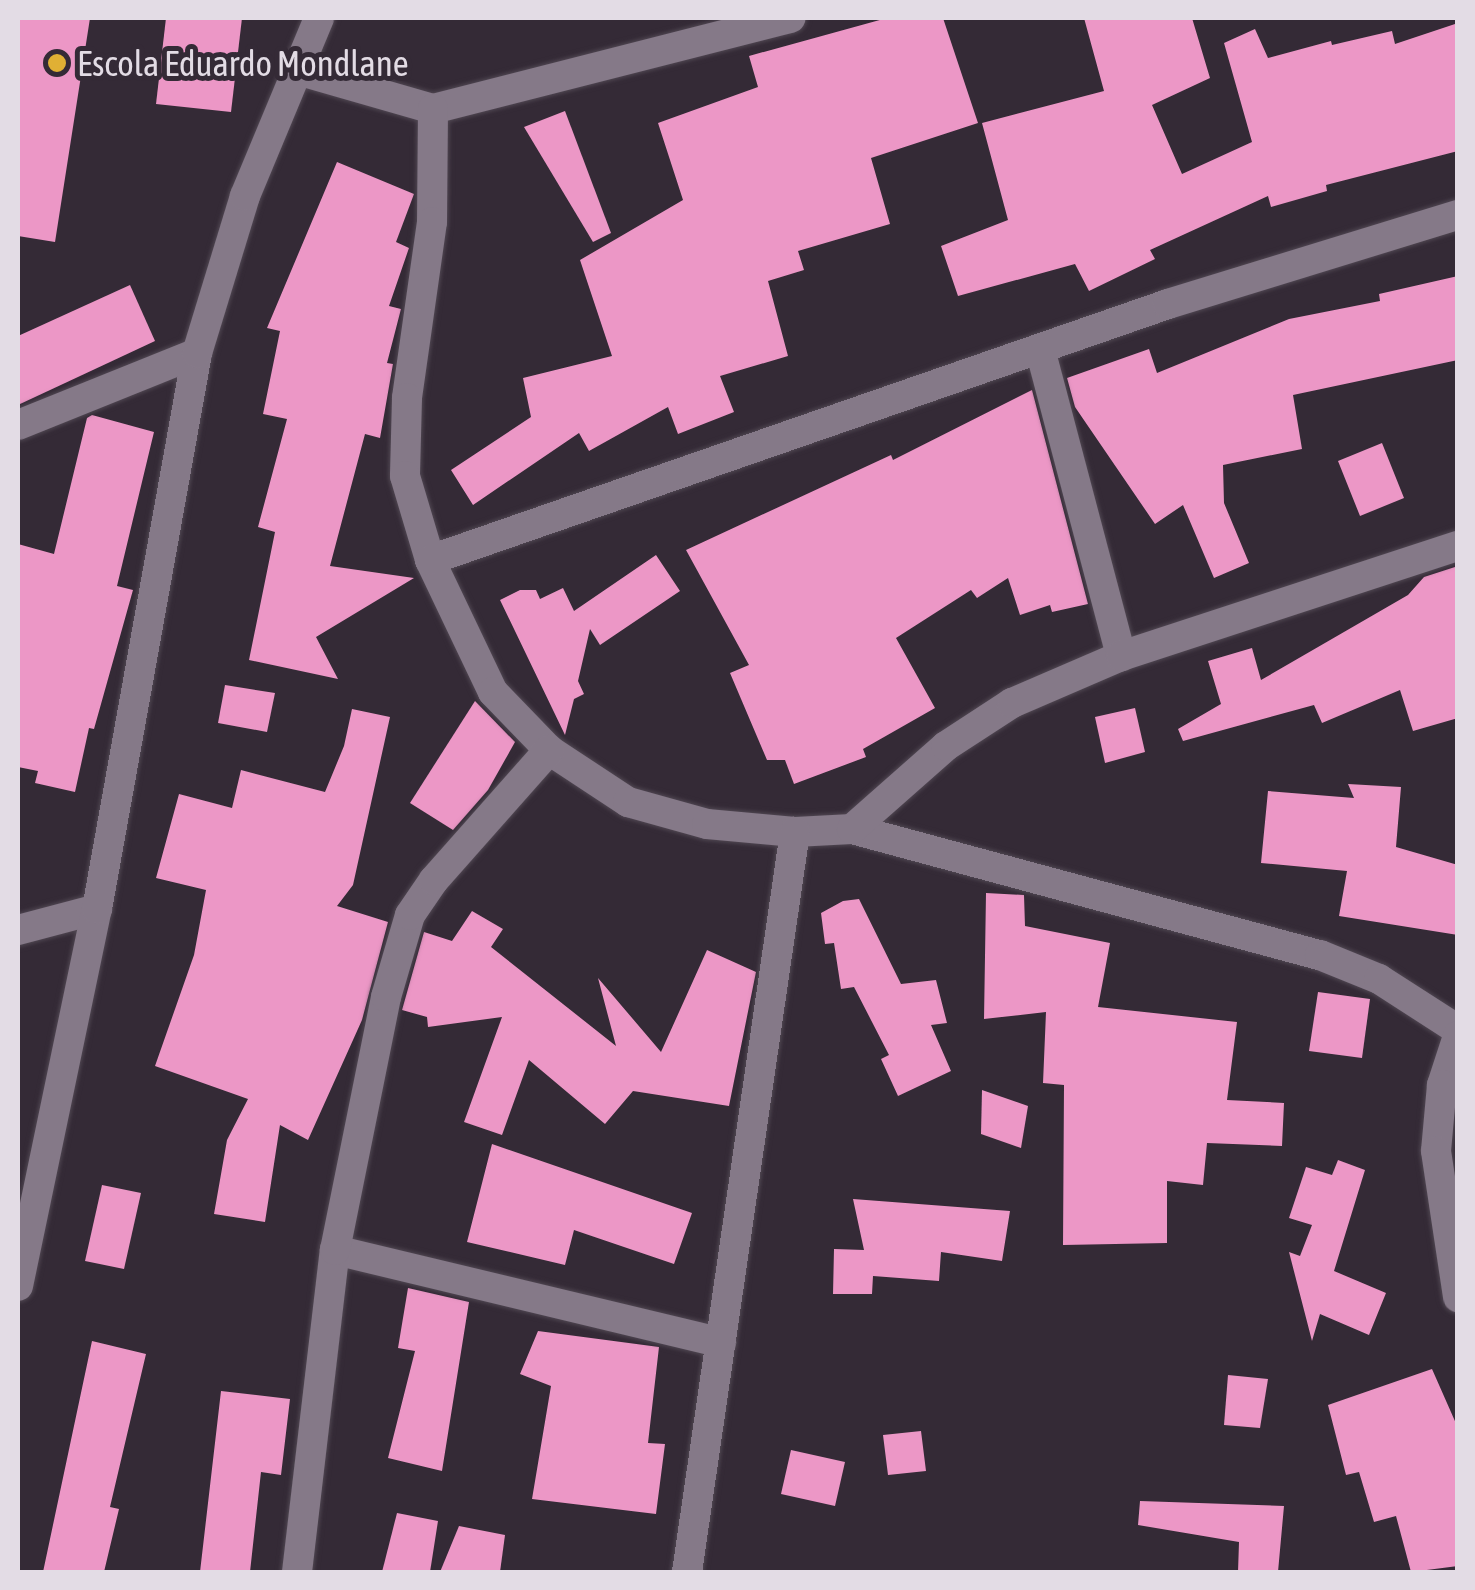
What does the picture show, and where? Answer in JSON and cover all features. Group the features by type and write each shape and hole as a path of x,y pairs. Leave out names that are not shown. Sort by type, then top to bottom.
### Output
{"street":[{"path":"18,1286 97,908 197,353 245,196 294,68 319,18"},
{"path":"294,68 433,108 791,18"},
{"path":"433,108 432,222 407,398 405,476 430,560 493,692 548,750 628,802 707,824 795,832 852,829 1320,955 1379,978 1458,1033 1442,1085 1436,1151 1458,1297"},
{"path":"430,560 1040,348 1458,216"},
{"path":"1040,348 1120,656"},
{"path":"18,425 197,353"},
{"path":"852,829 962,735 1012,703 1120,656 1458,546"},
{"path":"296,1572 335,1250 386,997 410,914 434,880 548,750"},
{"path":"688,1572 795,832"},
{"path":"18,930 97,908"},
{"path":"335,1250 721,1343"}],"building":[{"path":"18,18 90,18 55,242 18,236"},
{"path":"166,18 242,18 231,112 156,104"},
{"path":"887,18 943,18 978,123 871,158 890,224 798,251 804,270 768,281 788,356 720,376 734,412 678,434 668,407 589,451 579,433 473,505 451,470 531,417 523,378 612,356 580,260 683,200 658,123 758,87 749,56"},
{"path":"1084,18 1192,18 1210,78 1152,105 1182,174 1252,142 1224,43 1255,29 1268,58 1331,41 1332,45 1392,31 1395,44 1458,23 1458,151 1326,185 1327,191 1271,207 1268,196 1150,250 1155,259 1089,291 1075,264 958,296 941,246 1008,220 982,123 1104,91"},
{"path":"565,111 611,233 593,242 524,127"},
{"path":"337,162 414,194 396,242 409,248 389,306 401,309 387,363 393,364 380,438 365,434 330,566 414,578 316,637 338,679 249,660 275,532 258,527 287,419 263,414 280,331 267,328"},
{"path":"1458,276 1458,360 1293,395 1302,449 1223,465 1224,503 1249,563 1214,578 1183,505 1155,524 1075,407 1067,378 1149,349 1157,373 1289,319 1380,301 1379,294"},
{"path":"130,285 155,341 18,405 18,336"},
{"path":"1032,390 1088,604 1052,612 1050,605 1020,615 1008,578 977,598 971,590 896,638 935,708 863,749 866,757 794,784 785,760 767,760 730,673 749,665 686,550 891,455 893,460"},
{"path":"92,415 154,432 117,586 133,590 94,729 89,728 75,792 35,783 38,771 18,767 18,544 54,554 87,418"},
{"path":"1382,443 1404,498 1360,516 1338,461"},
{"path":"656,555 680,591 600,645 590,629 578,681 584,694 574,699 565,735 500,600 520,590 536,590 540,599 563,588 574,611"},
{"path":"1458,566 1458,718 1413,731 1400,690 1322,723 1314,705 1183,741 1178,729 1221,704 1208,661 1252,648 1261,680 1408,595 1424,577"},
{"path":"225,685 275,693 267,732 218,723"},
{"path":"475,701 515,742 488,790 453,830 410,803"},
{"path":"1135,708 1145,752 1105,763 1095,717"},
{"path":"352,709 390,717 353,885 337,906 388,922 362,1020 308,1140 280,1125 265,1222 214,1214 227,1140 248,1099 155,1066 194,955 206,890 156,878 179,794 232,808 241,770 325,792 344,746"},
{"path":"1348,784 1401,787 1396,847 1458,865 1458,935 1339,916 1347,871 1261,863 1268,791 1354,798"},
{"path":"986,893 1024,895 1025,926 1110,943 1098,1007 1237,1022 1227,1100 1284,1103 1282,1146 1207,1143 1203,1185 1167,1181 1167,1243 1063,1245 1064,1085 1043,1083 1046,1012 984,1019"},
{"path":"859,899 901,984 936,980 947,1023 931,1025 951,1071 898,1096 881,1059 889,1055 854,987 841,989 834,943 825,944 821,913 843,901"},
{"path":"472,911 503,929 491,947 616,1046 598,978 661,1052 707,950 756,972 729,1106 633,1091 605,1124 529,1060 502,1135 464,1122 502,1017 428,1027 427,1017 402,1010 424,932 452,941"},
{"path":"1318,992 1370,999 1362,1058 1309,1051"},
{"path":"982,1090 1028,1106 1021,1148 981,1134"},
{"path":"492,1144 692,1213 674,1264 574,1230 565,1265 467,1242"},
{"path":"1338,1160 1365,1170 1334,1271 1386,1293 1369,1335 1320,1314 1312,1341 1289,1252 1300,1256 1312,1225 1289,1218 1306,1167 1332,1175"},
{"path":"102,1185 141,1193 124,1269 85,1261"},
{"path":"853,1199 1010,1211 1002,1261 941,1252 939,1281 873,1276 872,1294 833,1294 834,1249 864,1250"},
{"path":"408,1288 469,1302 442,1471 388,1458 415,1351 398,1348"},
{"path":"538,1331 659,1347 648,1443 665,1444 656,1514 532,1499 551,1386 520,1374"},
{"path":"92,1341 146,1354 110,1507 119,1509 104,1572 43,1572"},
{"path":"1432,1369 1458,1428 1458,1566 1411,1572 1396,1516 1374,1522 1359,1472 1346,1475 1328,1405"},
{"path":"1228,1375 1268,1379 1260,1428 1224,1425"},
{"path":"221,1391 290,1399 281,1475 261,1472 250,1572 200,1572"},
{"path":"921,1431 926,1471 888,1475 883,1435"},
{"path":"791,1450 845,1462 835,1506 781,1494"},
{"path":"1140,1501 1284,1506 1278,1572 1238,1572 1239,1542 1138,1525"},
{"path":"397,1513 438,1521 430,1572 382,1572"},
{"path":"459,1526 505,1535 500,1572 440,1572"}],"place":[{"name":"Escola Eduardo Mondlane","path":"57,63"}]}
